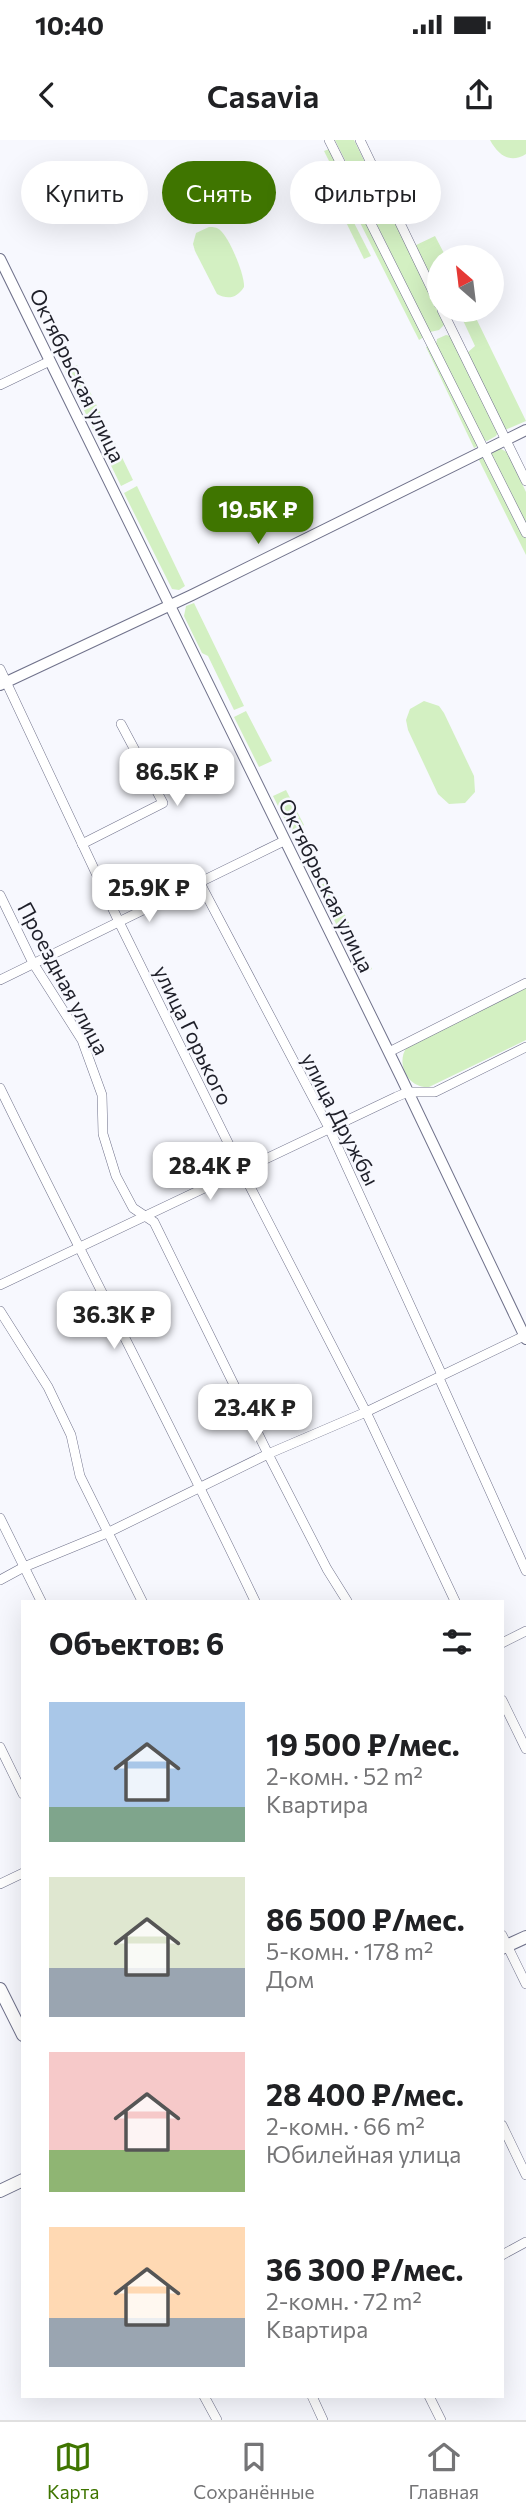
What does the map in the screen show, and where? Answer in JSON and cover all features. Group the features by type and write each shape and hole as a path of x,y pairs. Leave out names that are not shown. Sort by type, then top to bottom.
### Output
{"main road":[{"path":"504,1943 526,1937"},
{"path":"0,1989 21,2031"},
{"path":"0,2191 21,2181"}],"street":[{"path":"329,140 526,533"},
{"path":"359,140 427,279"},
{"name":"Октябрьская улица","path":"0,259 525,1337"},
{"path":"448,322 526,481"},
{"path":"0,385 50,361"},
{"path":"3,683 351,518 526,430"},
{"name":"улица Горького","path":"0,669 3,683 119,922 242,1171 366,1412 455,1600"},
{"path":"82,844 163,803 121,724"},
{"path":"0,980 284,841"},
{"name":"улица Дружбы","path":"200,883 329,1128 526,1571"},
{"name":"Проездная улица","path":"0,895 33,963 82,1040 102,1095 103,1134 116,1177 133,1208 154,1222 268,1454 327,1569 346,1600"},
{"path":"388,1052 526,984"},
{"path":"0,1285 408,1092 435,1092 526,1047"},
{"path":"0,1088 255,1600"},
{"path":"0,1311 54,1399 71,1435 80,1476 141,1600"},
{"path":"0,1580 24,1567 107,1533 268,1454 366,1412 525,1337"},
{"path":"0,1518 40,1600"},
{"path":"504,1642 526,1631"},
{"path":"504,1704 526,1749"},
{"path":"0,1747 21,1790"},
{"path":"0,1884 21,1874"},
{"path":"504,1943 526,1984"},
{"path":"504,2129 526,2175"},
{"path":"504,2254 526,2242"},
{"path":"208,2398 218,2420"},
{"path":"313,2398 323,2420"},
{"path":"430,2398 441,2420"}],"green space":[{"path":"335,140 354,140 364,161 345,161"},
{"path":"490,140 526,140 526,154 510,158 497,150"},
{"path":"329,149 335,161 329,161 324,151"},
{"path":"347,224 355,224 371,256 364,259"},
{"path":"361,224 367,224 424,337 419,340"},
{"path":"377,224 396,224 427,288 427,322 445,324 439,330 430,332"},
{"path":"209,227 217,228 224,234 244,281 244,287 232,297 217,294 195,251 193,244 196,233"},
{"path":"435,236 440,245 427,245 427,273 414,246"},
{"path":"464,322 478,322 526,421 505,430 467,353 475,346"},
{"path":"451,336 498,432 487,441 483,440 436,344 437,339"},
{"path":"431,344 480,445 474,448 426,347"},
{"path":"77,365 133,480 121,486 65,371"},
{"path":"499,448 507,452 526,492 526,524 490,453"},
{"path":"478,458 487,460 526,538 526,555"},
{"path":"137,486 185,586 179,590 172,589 124,493"},
{"path":"194,603 244,706 234,710 208,656 202,653 184,616 186,606"},
{"path":"424,701 439,706 444,713 474,776 475,792 465,803 449,804 438,794 408,730 406,720 410,709"},
{"path":"246,711 272,761 259,767 234,717"},
{"path":"286,790 304,825 291,832 273,796"},
{"path":"328,881 372,969 361,975 318,887"},
{"path":"526,988 526,1040 429,1087 415,1084 406,1074 402,1060 407,1047"}]}
